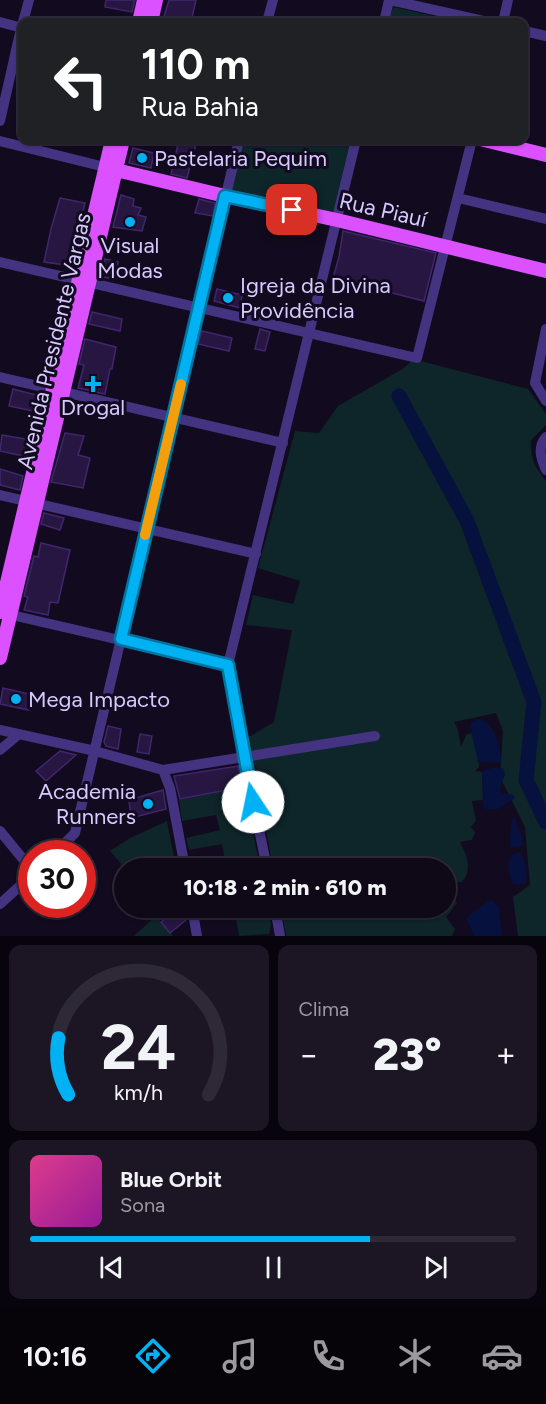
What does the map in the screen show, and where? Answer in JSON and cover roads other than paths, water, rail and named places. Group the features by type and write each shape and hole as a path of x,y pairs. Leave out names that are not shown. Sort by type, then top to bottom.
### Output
{"main road":[{"path":"140,18 144,0"},
{"path":"152,18 156,0"},
{"name":"Avenida Presidente Vargas","path":"111,168 112,144"},
{"name":"Avenida Presidente Vargas","path":"0,658 3,613 32,502 111,168 121,144"},
{"path":"501,144 546,155"},
{"name":"Rua Piauí","path":"111,168 546,271"}],"street":[{"path":"24,18 29,0"},
{"path":"268,18 273,0"},
{"path":"385,18 390,0 470,18"},
{"path":"504,18 508,0"},
{"path":"0,22 18,25"},
{"path":"528,32 546,36"},
{"path":"0,121 18,43"},
{"name":"Rua Piauí","path":"0,141 111,168"},
{"path":"68,840 75,833 238,144"},
{"path":"265,858 228,665 355,144"},
{"path":"0,262 417,358 471,144"},
{"path":"458,198 546,219"},
{"path":"546,329 535,383 546,401"},
{"path":"0,377 172,418 281,448"},
{"path":"546,437 541,443 541,456 546,470"},
{"path":"0,495 256,554"},
{"path":"3,613 228,665"},
{"path":"0,730 94,751 164,770 375,736"},
{"path":"0,750 18,735"},
{"path":"164,770 170,788 182,858"},
{"path":"0,831 18,855"},
{"path":"0,904 18,887"},
{"path":"194,918 197,936"},
{"path":"276,918 280,936"}],"waterway":[{"path":"399,396 467,521 534,702 526,780 546,822"}],"place":[{"name":"Pastelaria Pequim","path":"142,158"},
{"name":"Visual Modas","path":"130,222"},
{"name":"Igreja da Divina Providência","path":"228,298"},
{"name":"Drogal","path":"93,384"},
{"name":"Mega Impacto","path":"16,699"},
{"name":"Academia Runners","path":"148,804"}]}
